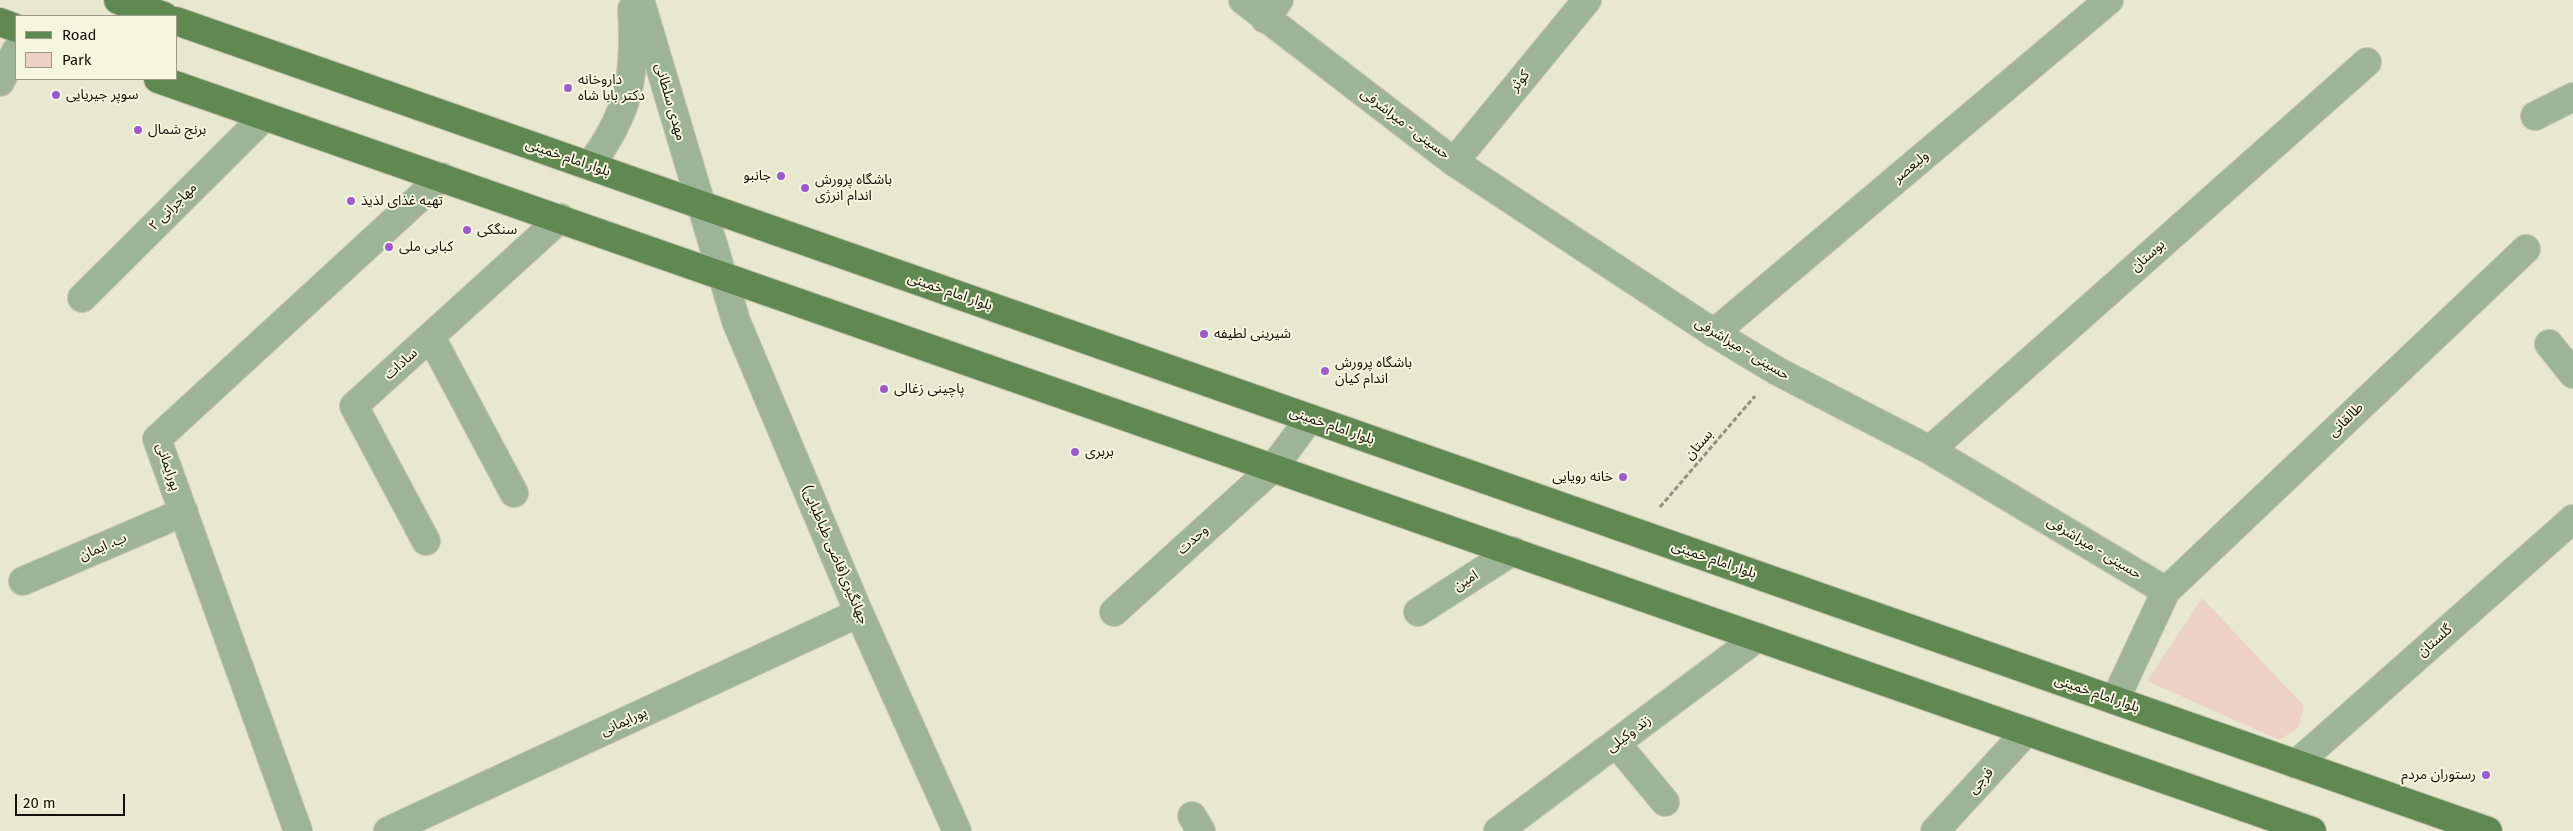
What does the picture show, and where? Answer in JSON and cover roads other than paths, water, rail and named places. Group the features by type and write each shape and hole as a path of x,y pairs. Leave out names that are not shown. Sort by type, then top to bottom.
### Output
{"main road":[{"path":"118,0 161,15"},
{"name":"بلوار امام خمینی","path":"178,21 2488,831"},
{"path":"0,22 15,28"},
{"path":"161,80 562,218 2312,831"}],"street":[{"path":"590,166 609,140 624,107 632,75 634,41 631,0"},
{"name":"مهدی سلطانی","path":"640,0 700,204 723,275"},
{"name":"حسینی - میراشرفی","path":"1243,0 1272,9 1454,162 1714,333 1777,371 1930,450 2166,590"},
{"name":"کوثر","path":"1454,162 1587,0"},
{"name":"ولیعصر","path":"1714,333 2097,4"},
{"path":"0,82 15,53"},
{"name":"بوستان","path":"1930,450 2367,62"},
{"path":"2535,116 2573,97"},
{"name":"مهاجرانی ۲","path":"82,298 264,117"},
{"name":"پورایمانی","path":"298,831 157,439 442,177"},
{"name":"سادات","path":"426,541 354,406 562,218"},
{"name":"طالقانی","path":"2166,590 2526,249"},
{"name":"جهانگیری(قاضی طباطبایی)","path":"723,275 736,320 859,613 957,831"},
{"path":"431,337 514,493"},
{"path":"2549,344 2573,374"},
{"name":"وحدت","path":"1114,612 1273,468 1310,418"},
{"name":"ب. ایمان","path":"23,581 184,512"},
{"name":"گلستان","path":"2296,764 2573,519"},
{"name":"امین","path":"1418,612 1513,551"},
{"path":"2115,700 2166,590"},
{"name":"پورایمانی","path":"388,831 859,613"},
{"name":"زند وکیلی","path":"1498,831 1758,637"},
{"name":"فرجی","path":"1935,831 2026,731"},
{"path":"1616,743 1665,802"}],"place":[{"name":"داروخانه دکتر بابا شاه","path":"568,88"},
{"name":"سوپر جیریایی","path":"56,95"},
{"name":"برنج شمال","path":"138,130"},
{"name":"جانبو","path":"781,176"},
{"name":"باشگاه پرورش اندام انرژی","path":"805,188"},
{"name":"تهیه غذای لذیذ","path":"351,201"},
{"name":"سنگکی","path":"467,230"},
{"name":"کبابی ملی","path":"389,247"},
{"name":"شیرینی لطیفه","path":"1204,334"},
{"name":"باشگاه پرورش اندام کیان","path":"1325,371"},
{"name":"پاچینی زغالی","path":"884,389"},
{"name":"بربری","path":"1075,452"},
{"name":"خانه رویایی","path":"1623,477"},
{"name":"رستوران مردم","path":"2486,775"}]}
